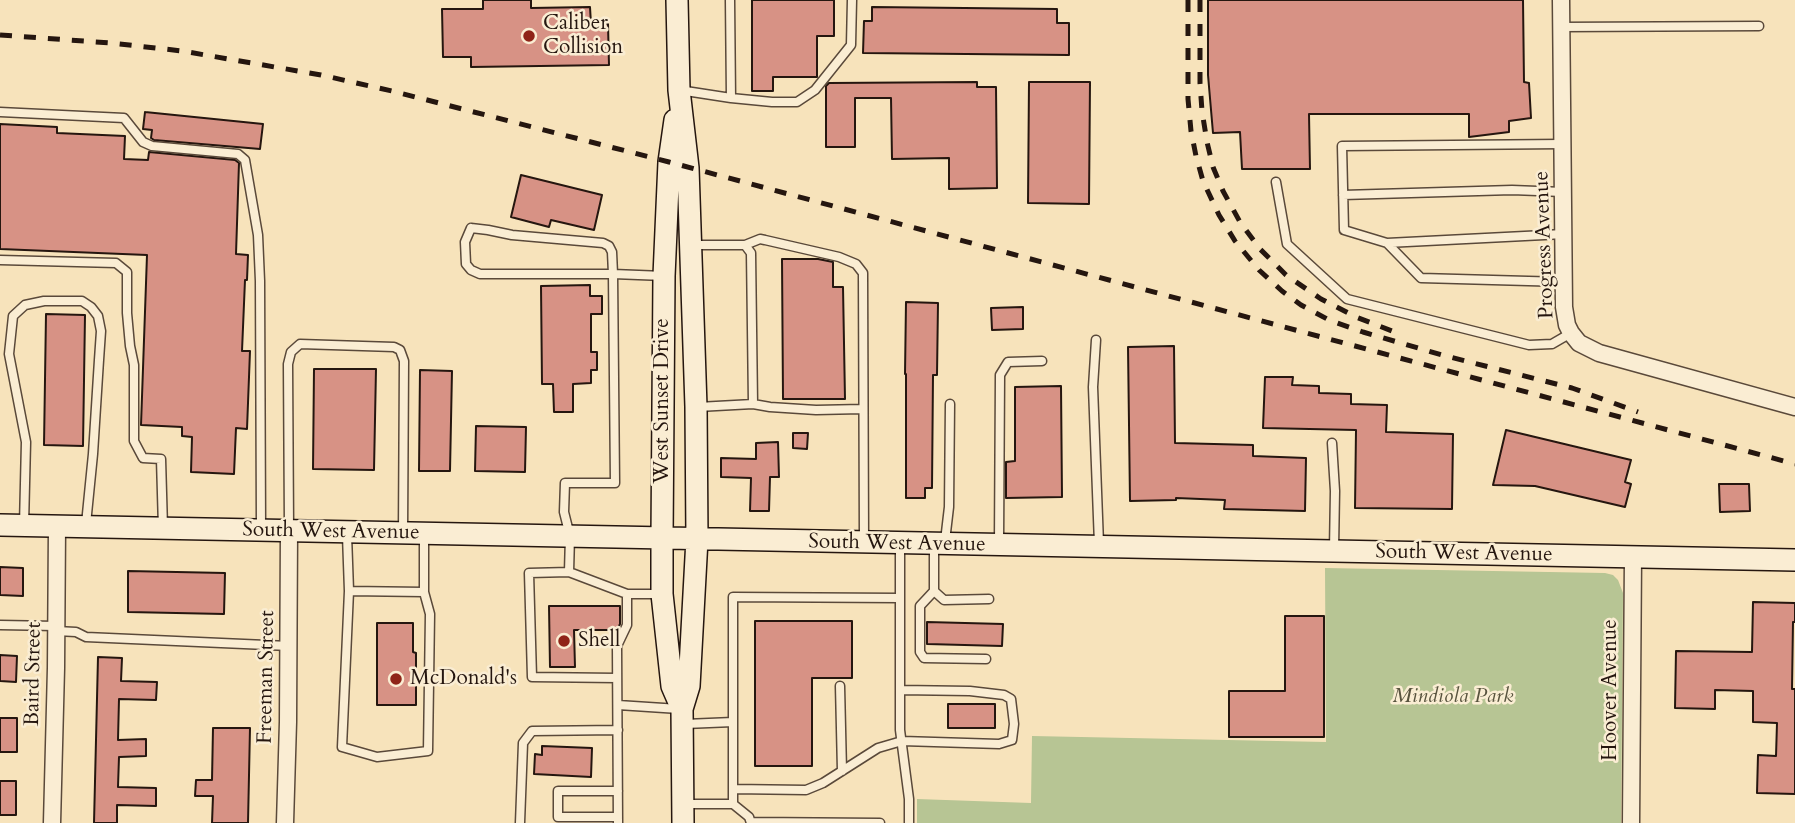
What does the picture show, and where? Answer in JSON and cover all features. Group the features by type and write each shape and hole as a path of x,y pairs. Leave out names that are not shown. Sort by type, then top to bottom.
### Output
{"street":[{"name":"West Sunset Drive","path":"677,0 680,90 688,168 691,244 697,538 689,686 682,717 683,814"},
{"name":"Progress Avenue","path":"1561,0 1564,307 1571,333 1579,342 1599,354 1795,407"},
{"name":"West Sunset Drive","path":"680,90 669,162 664,276 662,594 672,686 682,717"},
{"name":"South West Avenue","path":"0,525 1795,560"},
{"name":"Baird Street","path":"52,823 57,527"},
{"name":"Freeman Street","path":"285,823 289,531"},
{"name":"Hoover Avenue","path":"1631,823 1633,557"}],"lane":[{"path":"730,0 731,98"},
{"path":"680,90 731,98 797,102 815,90 851,45 852,0"},
{"path":"1562,27 1759,26"},
{"path":"0,112 124,118 142,142 152,146 238,154 246,160 258,235 260,281 261,531"},
{"path":"1563,144 1342,146 1344,230 1387,243 1564,234"},
{"path":"1276,182 1287,244 1347,299 1529,345 1552,344 1571,333"},
{"path":"1343,195 1513,190 1563,192"},
{"path":"569,572 570,536 564,512 565,482 615,483 613,274 612,252 609,246 603,243 512,235 471,228 465,242 466,264 480,274 613,274 664,276"},
{"path":"691,244 745,245 760,239 838,257 856,264 863,274 864,543"},
{"path":"1387,243 1421,278 1564,282"},
{"path":"745,245 751,253 753,404"},
{"path":"0,260 116,263 127,272 127,313 134,365 134,441 143,458 161,459 163,529"},
{"path":"24,526 26,442 9,354 13,316 25,305 44,301 82,301 98,316 101,331 86,527"},
{"path":"1096,340 1093,387 1099,547"},
{"path":"289,531 290,352 300,344 394,346 400,350 404,361 414,533 430,614 428,751 377,757 342,747 349,591 347,533"},
{"path":"999,545 1000,375 1008,362 1042,361"},
{"path":"696,407 753,404 817,410 862,409"},
{"path":"950,404 949,507 939,544 934,591 920,606 920,652 924,658 986,659"},
{"path":"1332,443 1335,491 1334,552"},
{"path":"900,544 900,690 909,823"},
{"path":"617,678 532,677 529,573 569,572 627,594 662,594"},
{"path":"349,591 424,592"},
{"path":"934,591 944,600 989,599"},
{"path":"618,791 558,792 558,817 618,820 618,791 618,730 618,705 617,646 627,625 627,594"},
{"path":"733,804 733,597 900,598"},
{"path":"0,625 56,629 86,636 289,646"},
{"path":"840,686 842,771"},
{"path":"733,789 806,790 823,783 878,748 902,741 999,744 1012,740 1014,724 1010,699 1004,695 970,691 900,690"},
{"path":"618,705 682,717 733,722"},
{"path":"520,823 523,743 532,731 618,730"},
{"path":"683,814 733,804"},
{"path":"733,804 749,817 751,823 880,823"}],"green space":[{"name":"Mindiola Park","path":"1325,568 1613,575 1623,593 1621,823 917,823 917,799 1031,803 1032,736 1326,742"}],"building":[{"path":"483,0 531,0 531,8 590,7 591,24 608,24 609,65 471,67 471,57 443,57 442,9 483,9"},
{"path":"752,0 834,0 834,36 817,36 817,77 773,77 773,91 752,91"},
{"path":"1208,0 1523,0 1524,82 1529,83 1531,118 1509,121 1509,132 1469,137 1469,114 1309,114 1310,169 1242,169 1240,132 1213,133 1208,75"},
{"path":"872,7 1057,9 1057,23 1069,23 1069,55 863,53 864,21 872,21"},
{"path":"977,82 977,87 996,87 997,188 949,189 949,158 892,159 891,98 855,98 855,147 826,147 826,86 829,83"},
{"path":"1029,82 1090,82 1089,204 1028,203"},
{"path":"145,112 263,124 260,149 154,140 151,138 152,130 143,129"},
{"path":"0,124 57,127 57,133 125,136 124,159 148,160 149,152 235,160 239,163 236,254 248,255 242,351 250,351 247,429 236,428 234,474 191,472 192,437 182,436 182,427 141,425 147,255 0,249"},
{"path":"521,175 602,195 594,230 551,220 549,227 511,217"},
{"path":"782,259 818,259 833,262 833,287 843,287 845,399 783,399"},
{"path":"590,285 590,296 602,296 602,314 591,314 591,352 597,352 597,370 591,370 591,383 573,384 573,412 554,412 553,384 542,384 541,286"},
{"path":"906,302 938,303 937,375 933,375 932,488 925,488 925,498 906,498"},
{"path":"1023,307 1023,329 992,330 991,308"},
{"path":"46,314 85,315 83,446 44,445"},
{"path":"1174,346 1175,443 1253,445 1253,456 1306,458 1305,511 1224,509 1225,500 1176,498 1130,501 1128,347"},
{"path":"314,369 376,369 374,470 313,469"},
{"path":"420,370 452,371 450,471 419,471"},
{"path":"1265,377 1293,377 1292,385 1319,386 1319,393 1351,394 1351,404 1387,405 1386,432 1453,434 1452,509 1355,508 1356,430 1263,428"},
{"path":"1061,386 1062,497 1006,498 1006,462 1015,461 1015,387"},
{"path":"476,426 526,427 525,472 475,471"},
{"path":"1506,430 1631,460 1625,482 1631,484 1625,507 1535,486 1493,485"},
{"path":"793,433 808,433 807,449 793,448"},
{"path":"778,442 779,477 770,477 769,511 750,511 751,478 721,477 721,458 756,459 756,443"},
{"path":"1719,484 1749,484 1750,511 1720,512"},
{"path":"0,567 23,568 23,596 0,595"},
{"path":"128,571 225,573 224,614 128,612"},
{"path":"1753,602 1795,603 1792,689 1795,689 1795,794 1757,793 1758,755 1776,756 1777,723 1753,722 1753,691 1715,690 1715,709 1675,708 1676,651 1752,652"},
{"path":"549,606 620,606 620,624 617,630 574,630 575,667 550,667"},
{"path":"1285,616 1324,616 1324,737 1229,737 1229,691 1285,691"},
{"path":"755,621 852,621 852,678 812,678 812,766 755,766"},
{"path":"927,622 1003,624 1002,646 927,644"},
{"name":"McDonald's","path":"377,623 413,623 416,705 377,705"},
{"path":"0,655 17,656 16,682 0,681"},
{"path":"98,657 122,658 121,681 157,682 156,700 119,699 118,740 146,739 146,756 119,757 118,787 156,788 156,806 117,805 117,823 94,823"},
{"path":"948,704 995,704 995,728 948,728"},
{"path":"0,718 17,718 17,752 0,752"},
{"path":"213,728 250,728 248,823 212,823 213,796 195,796 196,780 212,780"},
{"path":"542,746 592,748 591,777 534,774 535,754 542,755"},
{"path":"0,781 16,781 16,815 0,815"}],"railway":[{"path":"1188,0 1188,99 1196,156 1203,181 1219,215 1235,241 1259,270 1301,305 1329,320 1442,355 1572,388 1638,412"},
{"path":"1200,0 1200,83 1207,142 1213,167 1240,222 1260,249 1286,275 1321,299 1392,331"},
{"path":"0,35 182,51 321,75 392,91 669,162 1795,464"}],"place":[{"name":"Caliber Collision","path":"529,36"},
{"name":"Shell","path":"564,641"},
{"name":"McDonald's","path":"396,679"}]}
